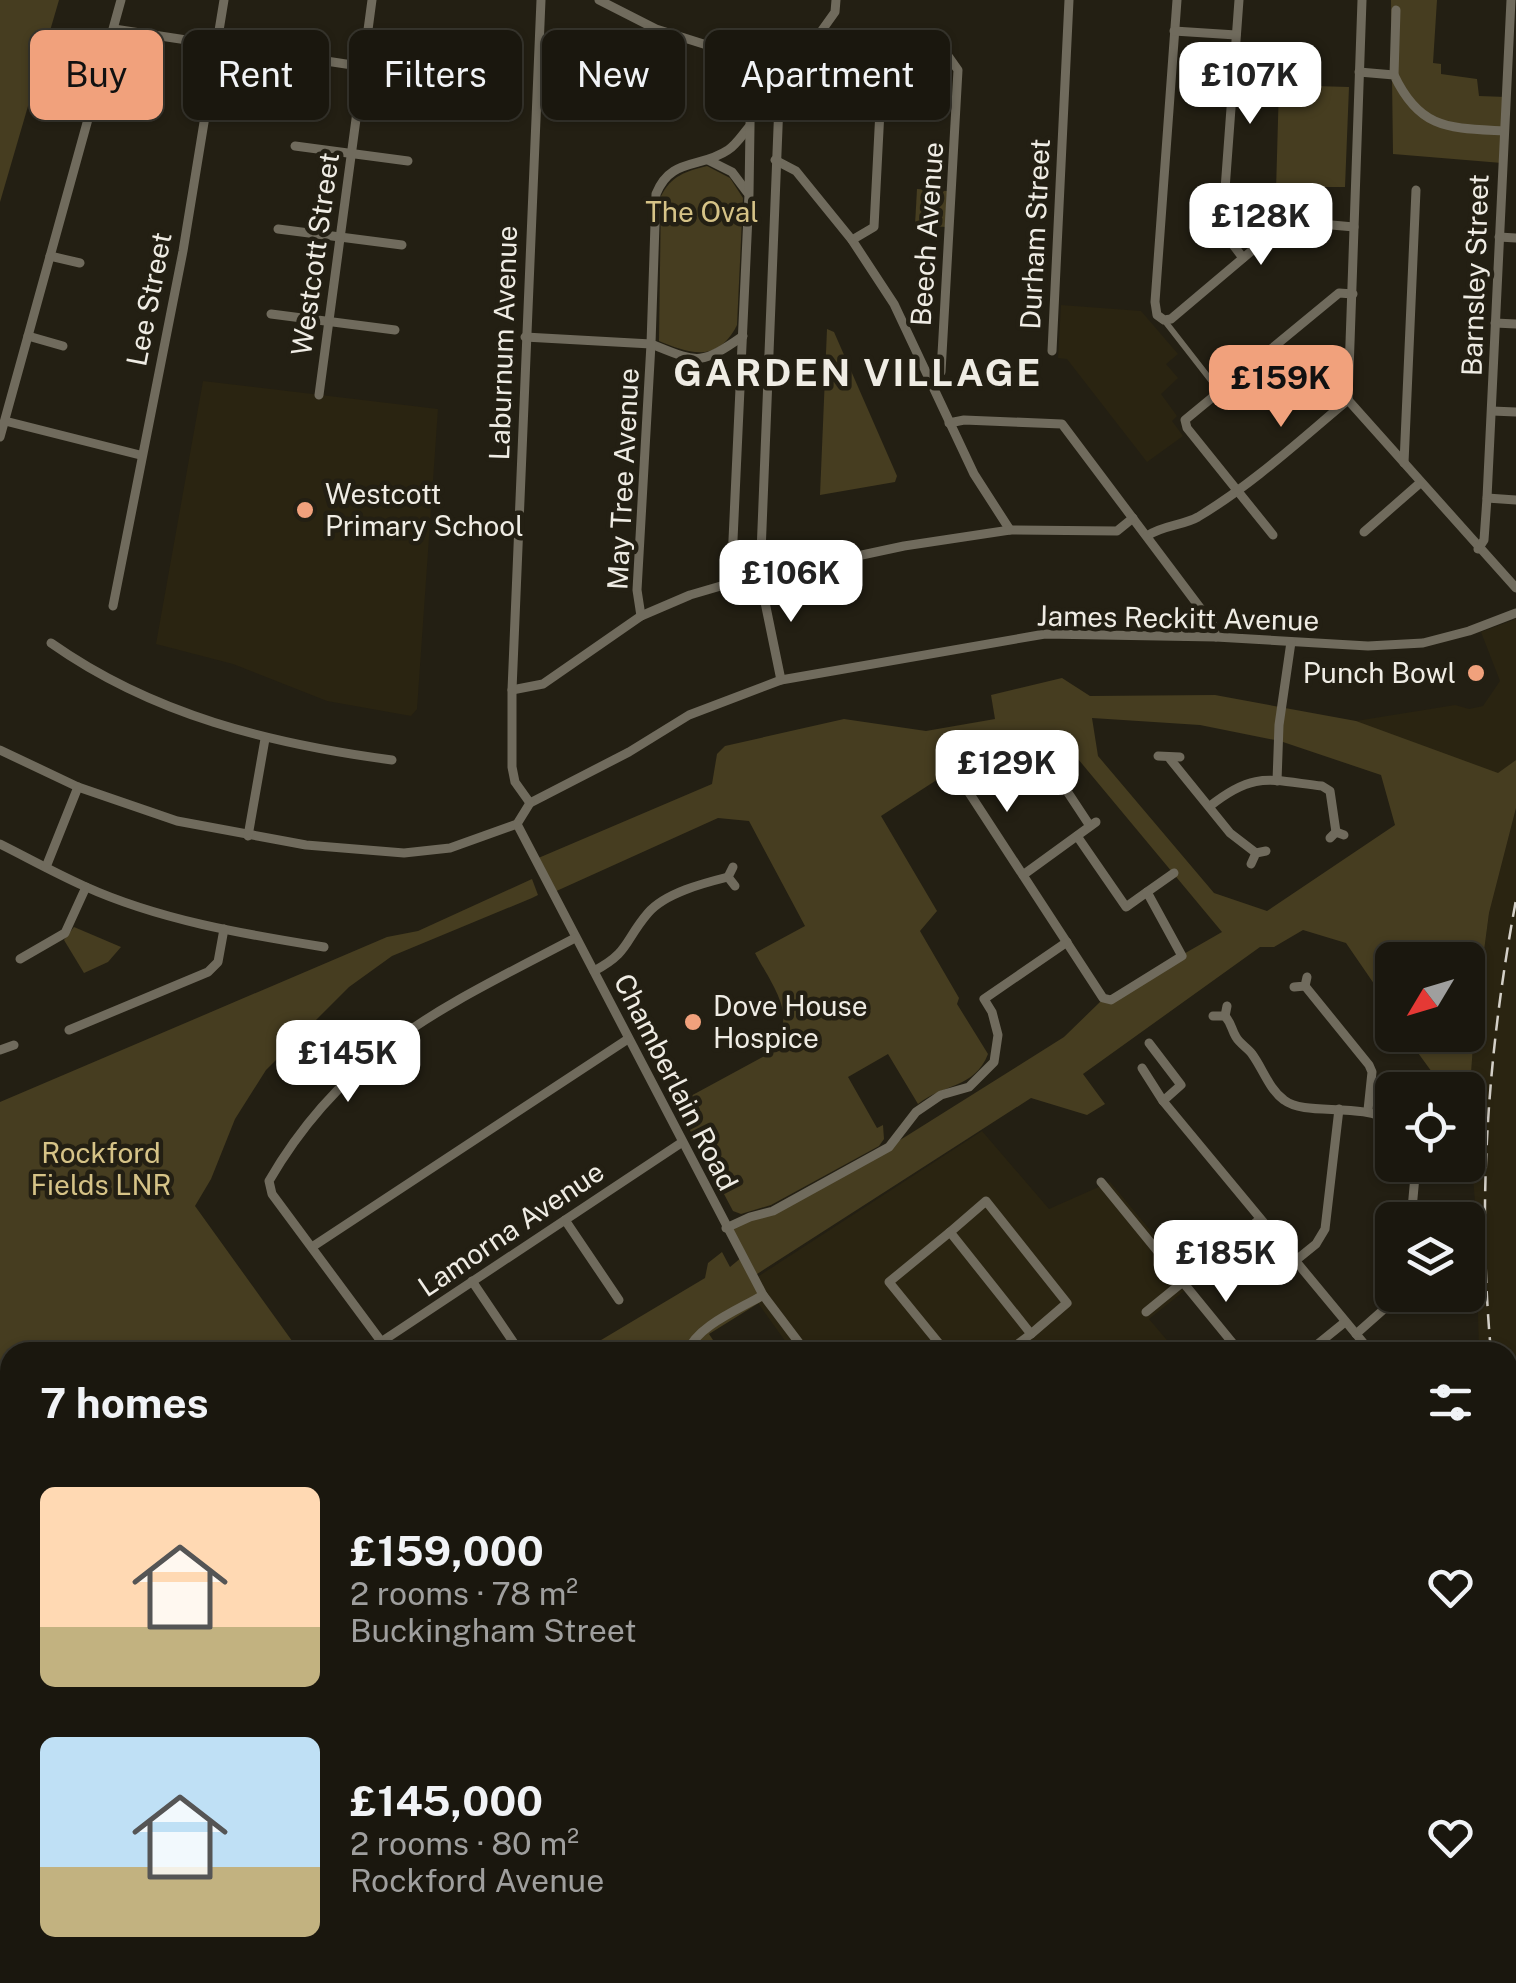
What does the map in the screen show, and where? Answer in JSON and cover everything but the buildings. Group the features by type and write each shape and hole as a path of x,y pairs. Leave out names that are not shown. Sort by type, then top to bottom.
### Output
{"street":[{"path":"0,437 121,0"},
{"name":"Lee Street","path":"219,30 224,0"},
{"name":"Westcott Street","path":"368,30 372,0"},
{"name":"Laburnum Avenue","path":"530,803 515,782 512,767 512,690 541,0"},
{"path":"598,0 656,29 705,44"},
{"path":"822,30 836,12 836,0"},
{"name":"Durham Street","path":"1052,351 1069,0"},
{"path":"1177,0 1155,302 1157,315 1168,320 1220,392"},
{"path":"1239,0 1222,230 1243,258"},
{"path":"1362,0 1348,400 1516,588"},
{"name":"Barnsley Street","path":"1478,549 1484,540 1487,498 1504,131 1511,92 1512,0"},
{"path":"1396,10 1394,75 1406,100 1428,120 1448,128 1504,131"},
{"path":"114,29 183,41"},
{"path":"1174,31 1236,36"},
{"name":"Beech Avenue","path":"930,382 942,372 958,70 950,58"},
{"path":"1359,72 1394,75"},
{"name":"Lee Street","path":"113,606 183,252 204,120"},
{"name":"Westcott Street","path":"319,395 356,120"},
{"path":"731,584 750,120"},
{"path":"778,120 760,578 781,680"},
{"path":"852,240 874,227 880,120"},
{"path":"652,344 656,194 662,180 681,166 730,150 750,127"},
{"path":"295,146 408,161"},
{"path":"708,160 732,172 749,194"},
{"path":"775,160 796,171 852,240 894,304 974,474 1010,530"},
{"path":"1404,463 1416,190"},
{"path":"1168,320 1287,221 1354,227"},
{"path":"278,229 402,245"},
{"path":"1499,238 1516,238"},
{"path":"50,256 80,264"},
{"path":"1272,534 1187,428 1185,420 1339,294 1353,294"},
{"path":"271,314 395,330"},
{"path":"1495,323 1516,324"},
{"path":"28,336 63,346"},
{"path":"525,337 652,344 690,360 713,357 742,336"},
{"name":"May Tree Avenue","path":"641,616 637,590 652,344"},
{"path":"1147,536 1160,528 1193,520 1239,491 1348,400"},
{"path":"1492,411 1516,412"},
{"path":"4,420 140,455"},
{"path":"949,423 1062,424 1213,625 1216,637"},
{"path":"1364,532 1420,483"},
{"path":"1487,498 1516,500"},
{"path":"512,690 544,684 641,616 690,595 904,546 1010,530 1117,531 1133,518"},
{"path":"1184,636 1199,607"},
{"name":"James Reckitt Avenue","path":"516,824 530,803 629,752 689,715 781,680 1044,634 1216,637 1368,646 1423,643 1516,614"},
{"path":"1277,781 1279,725 1291,642"},
{"path":"51,643 86,668 132,692 266,740 386,763"},
{"path":"248,836 266,740"},
{"path":"0,750 78,787 177,820 306,845 404,853 450,848 516,824"},
{"path":"1158,756 1175,758 1230,832 1261,852 1251,864"},
{"path":"1023,875 1093,824 1050,770 1038,769 1014,781 1002,768 968,791 1023,875 1067,942 1104,998 1111,1000 1182,956 1146,892"},
{"path":"1210,806 1248,781 1322,786 1330,791 1337,835"},
{"path":"46,867 78,787"},
{"name":"Chamberlain Road","path":"516,824 763,1296 798,1342"},
{"path":"1077,836 1126,907 1174,873"},
{"path":"0,844 86,887 160,913 319,946 312,958"},
{"path":"594,971 626,950 650,909 706,883 732,882 733,866"},
{"path":"23,954 65,933 86,887"},
{"path":"69,1030 78,1021 208,972 218,962 224,929"},
{"path":"382,1342 272,1194 269,1181 314,1114 385,1045 414,1024 575,938"},
{"path":"726,1228 772,1211 889,1147 916,1112 942,1095 970,1087 994,1062 998,1036 984,999 1067,942"},
{"path":"1294,988 1306,981 1369,1065 1372,1072 1368,1110"},
{"path":"1213,1016 1226,1011 1236,1038 1250,1051 1262,1074 1284,1100 1375,1114"},
{"path":"312,1248 628,1039"},
{"path":"1149,1044 1181,1085 1164,1101"},
{"path":"0,1050 14,1045"},
{"path":"1142,1068 1164,1101 1363,1342"},
{"path":"1295,1261 1316,1244 1325,1229 1339,1109"},
{"name":"Lamorna Avenue","path":"382,1342 681,1143"},
{"path":"1101,1182 1232,1342"},
{"path":"938,1342 889,1282 986,1201 1067,1303 1020,1342"},
{"path":"565,1220 620,1300"},
{"path":"1146,1312 1260,1220"},
{"path":"947,1234 950,1232 1031,1334"},
{"path":"472,1281 513,1342"},
{"path":"691,1342 763,1296"},
{"path":"1356,1334 1381,1312"},
{"path":"1320,1342 1345,1322"}],"shaded area":[{"path":"1061,305 1141,311 1178,354 1166,364 1178,378 1161,394 1177,416 1172,421 1183,436 1147,462 1067,359 1058,358"},
{"name":"Westcott Primary School","path":"203,381 438,409 417,709 411,716 327,701 233,664 156,644"},
{"path":"1516,619 1516,760 1483,785 1372,746 1356,721 1455,705 1469,709 1483,706 1500,681 1481,632"},
{"path":"1516,808 1516,1342 1479,1342 1478,1312 1485,1312 1485,1202 1475,1202 1473,1182 1485,1182 1485,1072 1471,1072 1473,1052 1485,1052 1485,943"},
{"path":"982,1131 1049,1209 1110,1182 1194,1283 1149,1319 1169,1342 786,1342 745,1285"}],"green space":[{"path":"0,0 59,0 50,30 30,30 30,99 0,202"},
{"path":"1391,0 1437,0 1433,63 1441,64 1441,74 1477,79 1479,96 1506,97 1502,163 1393,154"},
{"path":"1279,85 1349,87 1345,187 1323,187 1321,193 1276,191"},
{"name":"The Oval","path":"707,166 730,178 743,198 737,325 721,345 692,352 659,341 661,196 680,175"},
{"path":"917,189 947,191 946,227 915,225"},
{"path":"827,329 834,332 897,476 895,482 820,495"},
{"path":"1062,678 1090,696 1215,695 1356,721 1498,773 1516,760 1516,808 1485,943 1375,942 1375,985 1346,943 1303,930 1274,947 1260,947 1083,1074 1105,1104 1087,1115 1031,1098 754,1276 765,1299 709,1334 714,1342 598,1342 705,1278 708,1263 722,1252 730,1267 742,1257 726,1228 773,1211 889,1147 1064,1037 1100,1002 1222,932 1078,759 1063,769 1046,758 1013,771 1002,757 963,784 941,752 937,753 949,772 881,816 937,911 920,931 988,1054 967,1079 918,1104 888,1054 848,1077 877,1128 883,1125 884,1139 879,1146 771,1205 741,1214 733,1211 676,1104 772,1052 782,1027 778,996 755,953 805,926 749,821 718,818 552,893 536,859 712,784 717,754 725,746 844,719 926,731 995,719 991,695","holes":["1092,718 1200,725 1280,741 1381,775 1395,825 1267,911 1214,893 1098,756"]},
{"name":"Rockford Fields LNR","path":"532,879 538,895 392,956 349,987 266,1070 235,1119 211,1179 195,1206 293,1342 0,1342 0,1102 387,937 418,931"},
{"path":"74,927 121,947 108,962 84,973 64,940"},
{"path":"1417,1052 1473,1052 1471,1072 1432,1072"}],"railway":[{"path":"1490,1342 1485,1239 1488,1126 1498,1013 1516,900"}],"place":[{"name":"Westcott Primary School","path":"305,510"},
{"name":"Punch Bowl","path":"1476,673"},
{"name":"Dove House Hospice","path":"693,1022"}],"district":[{"name":"GARDEN VILLAGE","path":"858,373"}]}
